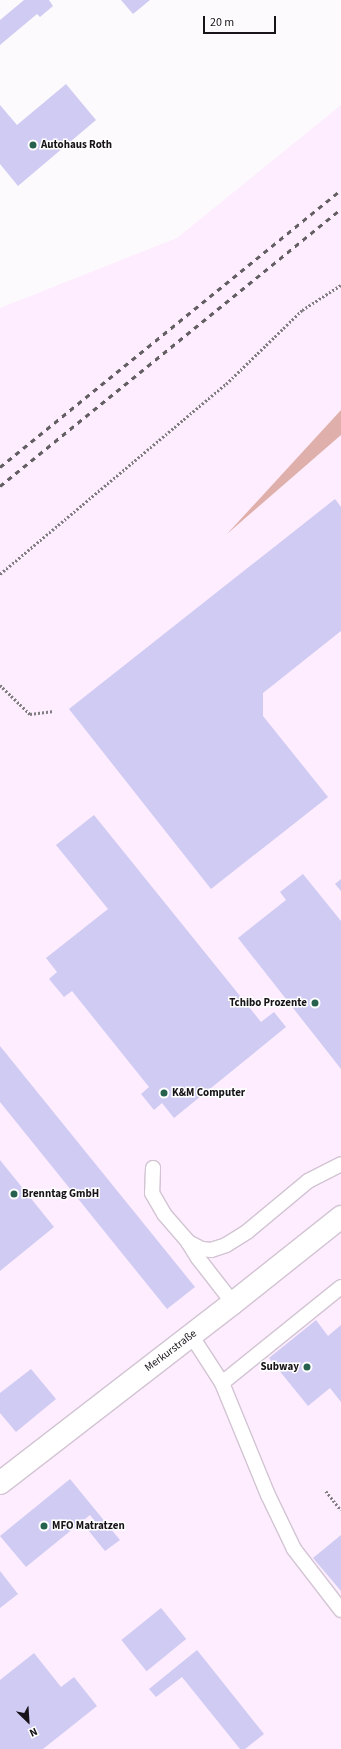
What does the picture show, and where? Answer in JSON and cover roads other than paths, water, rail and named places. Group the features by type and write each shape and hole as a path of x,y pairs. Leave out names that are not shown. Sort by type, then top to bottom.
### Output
{"street":[{"name":"Merkurstraße","path":"0,1483 233,1304 341,1217"}],"lane":[{"path":"188,1242 202,1249 211,1250 226,1245 248,1231 308,1181 341,1164"},
{"path":"153,1168 152,1193 164,1214 188,1242 198,1258 233,1304"},
{"path":"222,1383 341,1287"},
{"path":"191,1336 222,1383 268,1496 294,1549 341,1610"}],"railway":[{"path":"0,467 341,190"},
{"path":"0,486 341,209"}],"place":[{"name":"Autohaus Roth","path":"33,145"},
{"name":"Tchibo Prozente","path":"315,1003"},
{"name":"K&M Computer","path":"164,1093"},
{"name":"Brenntag GmbH","path":"14,1194"},
{"name":"Subway","path":"307,1367"},
{"name":"MFO Matratzen","path":"44,1526"}]}
